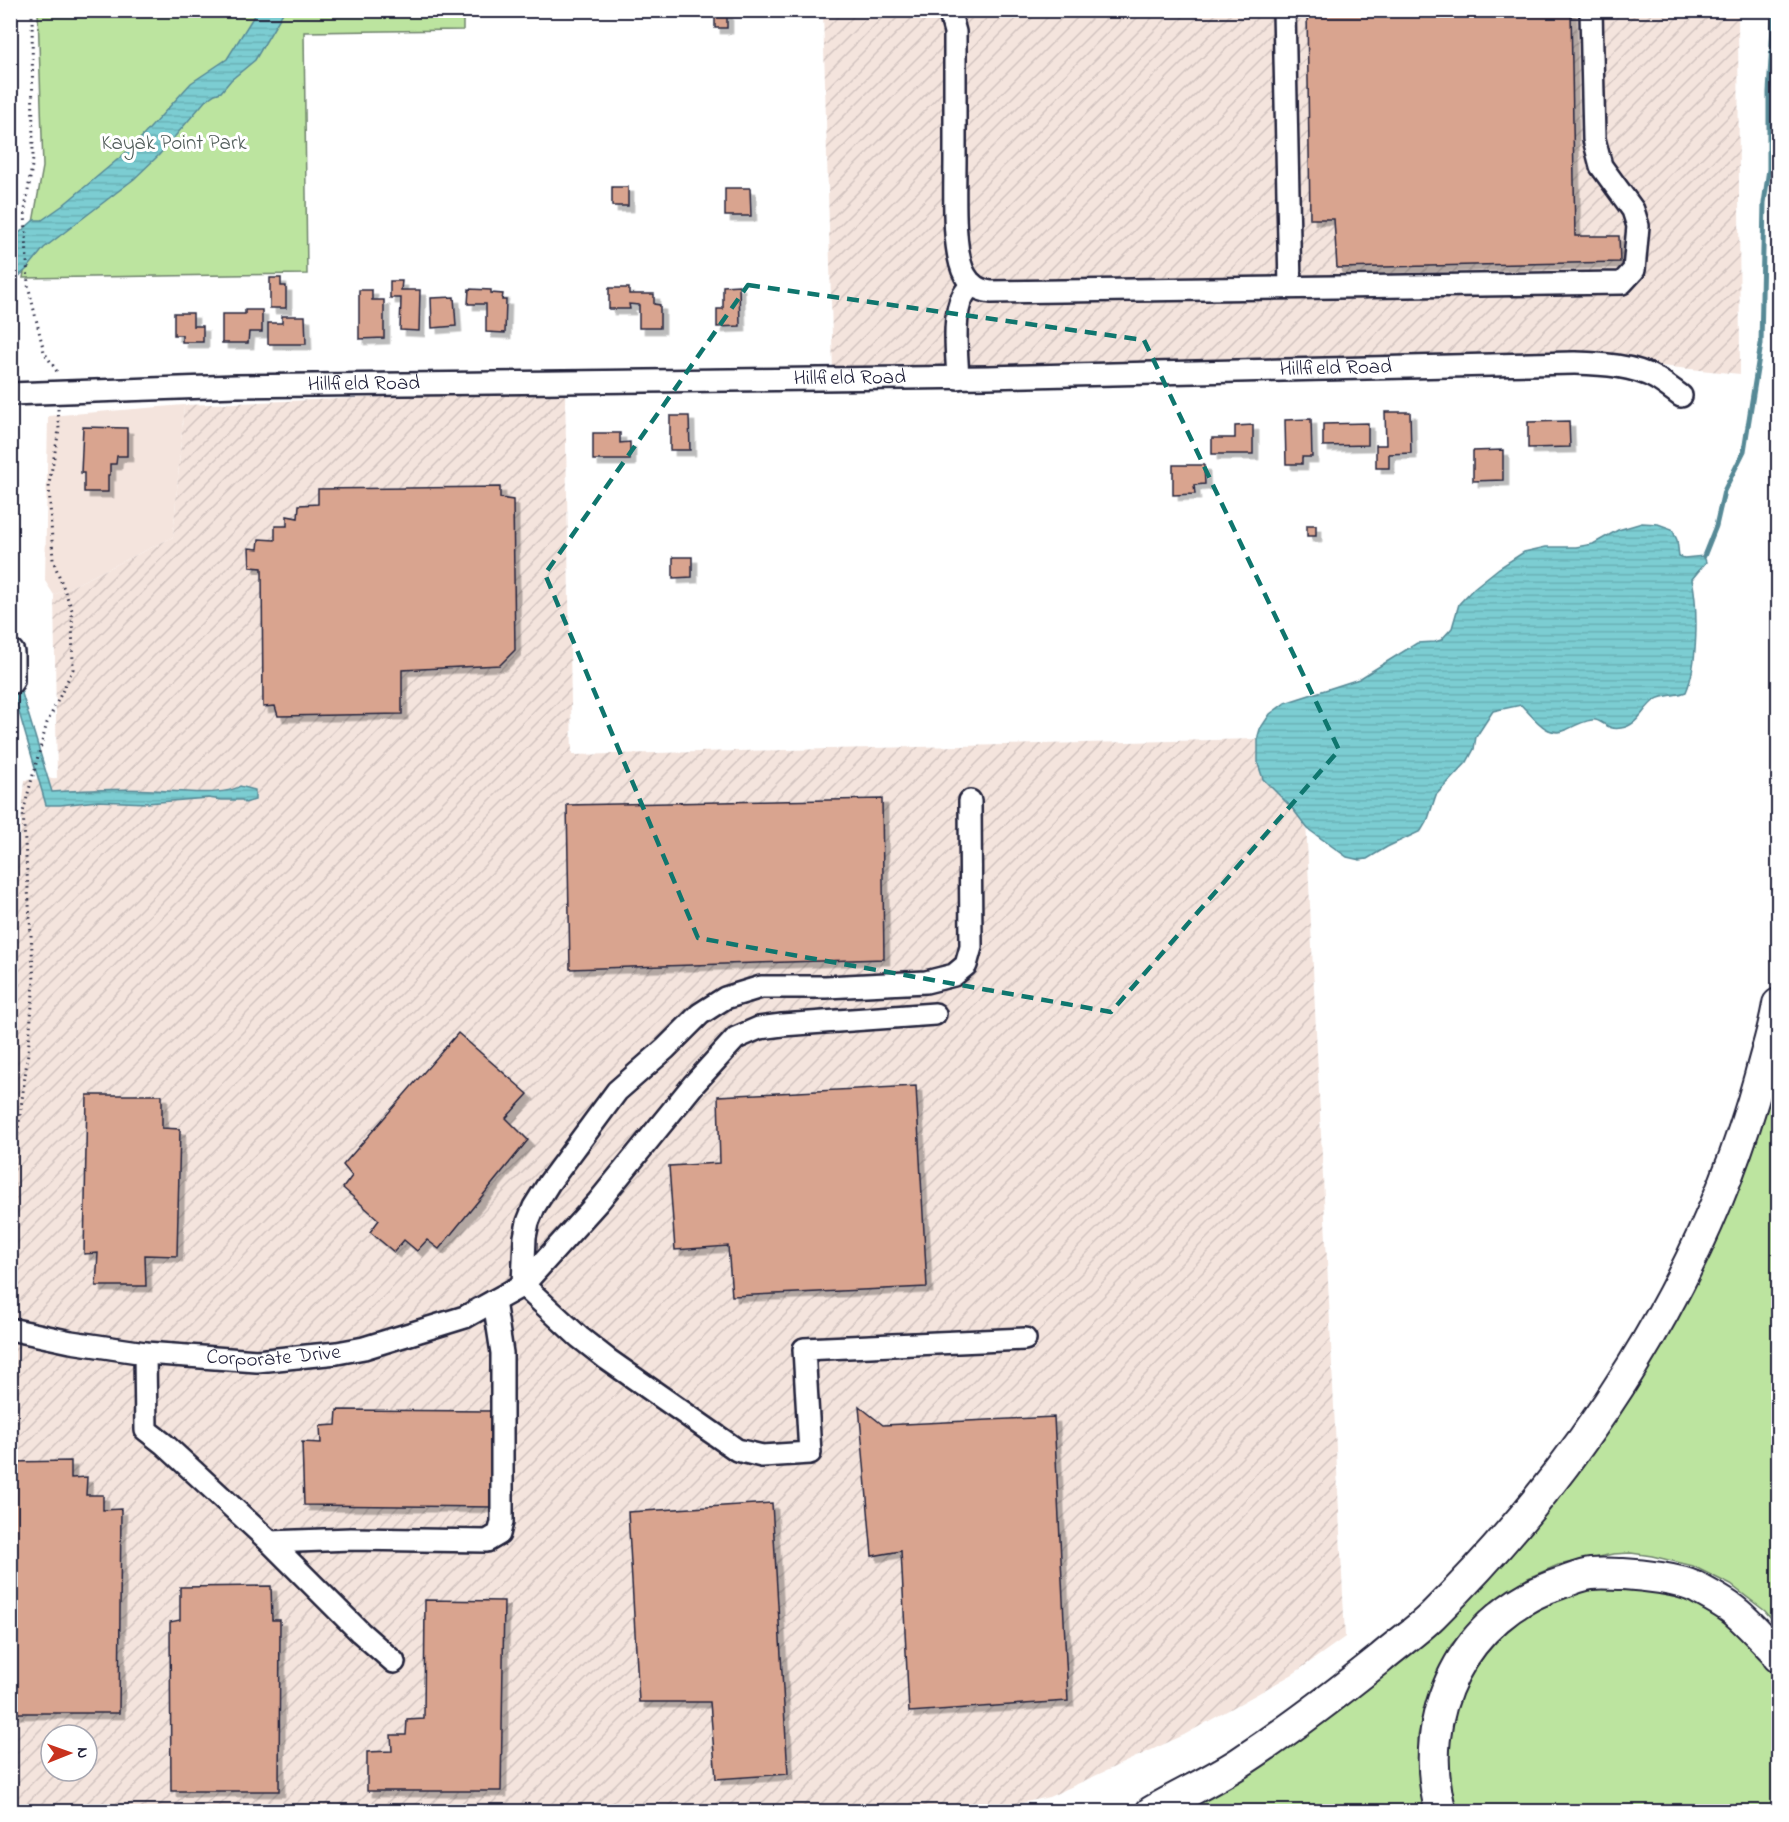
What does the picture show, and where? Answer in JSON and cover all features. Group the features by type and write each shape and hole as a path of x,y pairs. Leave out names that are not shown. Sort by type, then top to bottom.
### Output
{"highway":[{"path":"1151,1812 1237,1764 1323,1705 1422,1624 1474,1571 1558,1475 1619,1388 1674,1292 1718,1200 1750,1114 1779,1004"},
{"path":"1441,1812 1436,1794 1433,1763 1434,1745 1448,1683 1467,1649 1502,1613 1540,1590 1591,1574 1640,1575 1693,1586 1736,1611 1779,1657"}],"main road":[{"path":"10,653 10,680"}],"street":[{"path":"949,10 955,32 955,200 959,261 964,274 972,284 981,290 991,292 1622,283 1634,270 1638,226 1633,210 1601,166 1594,139 1591,10"},
{"path":"1284,10 1290,287"},
{"path":"958,378 959,308 963,296 972,284"},
{"name":"Hillfield Road","path":"10,394 434,382 958,378 1574,363 1602,364 1635,370 1657,379 1680,396"},
{"path":"970,801 971,946 966,966 954,975 926,982 826,987 761,987 725,998 700,1014 665,1049 617,1091 549,1183 534,1207 528,1222 525,1237 523,1285 607,1359 737,1450 762,1456 810,1453 804,1349 1025,1339"},
{"name":"Corporate Drive","path":"10,1329 145,1353 257,1361 364,1348 465,1317 523,1285 598,1202 694,1084 736,1038 759,1028 782,1025 935,1014"},
{"path":"270,1542 351,1539 488,1541 499,1534 502,1522 502,1353 494,1301"},
{"path":"145,1353 146,1430 270,1542 360,1632 394,1662"}],"path":[{"path":"10,1193 28,1053 34,981 22,812 47,723 73,669 72,609 53,560 49,484 59,430 58,371 44,352 28,285 25,210 33,159 32,10"}],"highlighted area":[{"path":"748,285 1144,340 1339,750 1111,1012 698,938 545,574"}],"shaded area":[{"path":"823,11 1738,11 1740,374 1581,358 833,372"},
{"path":"565,390 572,755 1302,738 1345,1637 1293,1674 1184,1735 1049,1797 985,1811 11,1812 10,945 25,780 57,778 54,595 173,537 184,405"},
{"path":"184,405 173,537 54,595 45,581 48,416"}],"green space":[{"name":"Kayak Point Park","path":"38,11 463,11 463,30 304,32 307,274 23,278 43,167"},
{"path":"1778,1069 1778,1626 1765,1611 1731,1585 1693,1566 1631,1553 1613,1554 1558,1565 1528,1578 1489,1605 1451,1645 1427,1700 1418,1736 1425,1811 1175,1812 1476,1588 1739,1180 1757,1136"},
{"path":"1611,1581 1690,1596 1760,1648 1778,1678 1778,1811 1455,1812 1447,1757 1454,1710 1479,1656 1501,1633 1565,1590"}],"water":[{"path":"257,11 284,11 255,60 231,80 221,92 206,100 159,155 134,179 44,248 27,269 11,283 11,240 34,220 42,220 62,206 123,155 191,83 227,59"},
{"path":"1642,523 1658,524 1672,529 1677,540 1679,556 1684,558 1704,556 1706,562 1692,579 1696,636 1693,667 1686,692 1655,700 1632,724 1621,728 1611,728 1592,720 1559,732 1541,725 1521,705 1493,711 1476,737 1474,749 1467,762 1436,795 1428,819 1421,831 1367,859 1347,857 1308,829 1292,808 1263,779 1258,764 1260,729 1270,714 1285,703 1359,679 1417,643 1441,640 1452,628 1459,604 1474,588 1524,552 1546,547 1576,547 1593,544 1618,530"},
{"path":"10,654 52,792 128,789 211,792 240,786 255,790 255,800 245,803 242,800 208,798 147,803 98,801 46,805 11,685"}],"building":[{"path":"1307,10 1571,10 1575,236 1619,236 1620,262 1337,268 1334,219 1310,219"},
{"path":"727,13 727,28 715,28 715,14"},
{"path":"612,187 628,187 628,206 612,206"},
{"path":"725,188 750,188 751,216 725,216"},
{"path":"270,278 281,278 281,286 286,286 286,308 270,308"},
{"path":"390,281 402,281 401,290 420,290 419,331 400,330 401,298 390,298"},
{"path":"739,285 740,326 717,327 717,309 723,309 723,286"},
{"path":"609,288 629,288 629,294 654,294 654,304 660,305 660,328 639,328 639,305 629,304 630,309 609,309"},
{"path":"469,289 491,290 491,293 503,294 502,300 506,300 505,333 486,332 486,304 468,304"},
{"path":"359,290 372,290 372,300 384,300 384,338 359,339"},
{"path":"454,297 456,326 432,328 431,298"},
{"path":"245,310 262,310 262,332 249,332 248,343 222,343 222,314 245,314"},
{"path":"174,313 193,313 193,326 203,326 203,342 182,342 182,335 174,335"},
{"path":"282,316 305,316 306,344 268,344 268,323 282,323"},
{"path":"1385,412 1410,412 1411,453 1389,454 1389,468 1376,468 1376,445 1386,445"},
{"path":"670,416 689,416 690,450 670,450"},
{"path":"1311,419 1312,457 1302,457 1302,464 1286,464 1285,420"},
{"path":"1569,421 1570,447 1528,448 1528,422"},
{"path":"1368,423 1368,445 1323,446 1323,424"},
{"path":"1253,425 1253,454 1212,454 1212,438 1235,438 1235,426"},
{"path":"83,427 127,428 127,456 117,456 116,464 110,464 108,492 84,492 84,473 81,473"},
{"path":"593,433 620,433 620,443 630,442 630,460 593,460"},
{"path":"1503,450 1503,480 1473,481 1473,451"},
{"path":"1173,465 1204,465 1205,484 1194,485 1195,494 1173,495"},
{"path":"500,487 500,498 513,500 515,650 500,665 402,670 402,714 278,716 275,706 263,707 262,568 250,567 249,548 258,549 259,539 275,540 275,526 287,526 287,516 298,518 299,505 318,504 318,489"},
{"path":"1307,525 1316,525 1316,536 1307,536"},
{"path":"673,557 692,557 692,577 673,578"},
{"path":"882,799 884,959 570,969 567,805"},
{"path":"458,1033 528,1094 506,1118 528,1140 439,1249 427,1240 417,1251 404,1240 394,1252 370,1232 379,1220 343,1188 352,1176 343,1165"},
{"path":"916,1086 927,1287 732,1296 728,1246 675,1250 669,1166 720,1163 718,1096"},
{"path":"87,1095 162,1095 162,1128 180,1129 177,1256 145,1255 146,1286 96,1286 98,1253 84,1254"},
{"path":"859,1406 883,1425 1054,1417 1068,1701 909,1712 901,1551 872,1556"},
{"path":"337,1410 496,1411 494,1507 304,1505 302,1442 321,1443 320,1426 336,1425"},
{"path":"71,1461 71,1478 87,1477 86,1495 103,1495 103,1510 121,1509 119,1713 10,1713 10,1462"},
{"path":"772,1503 788,1774 716,1779 710,1702 639,1702 628,1512"},
{"path":"271,1586 272,1620 280,1620 279,1791 171,1791 170,1622 180,1620 180,1587"},
{"path":"425,1600 504,1601 501,1791 367,1791 367,1752 392,1751 391,1735 406,1735 407,1720 424,1719"}],"waterway":[{"path":"1704,556 1716,526 1724,491 1744,451 1761,344 1764,203 1769,169 1769,92 1774,10"}]}
